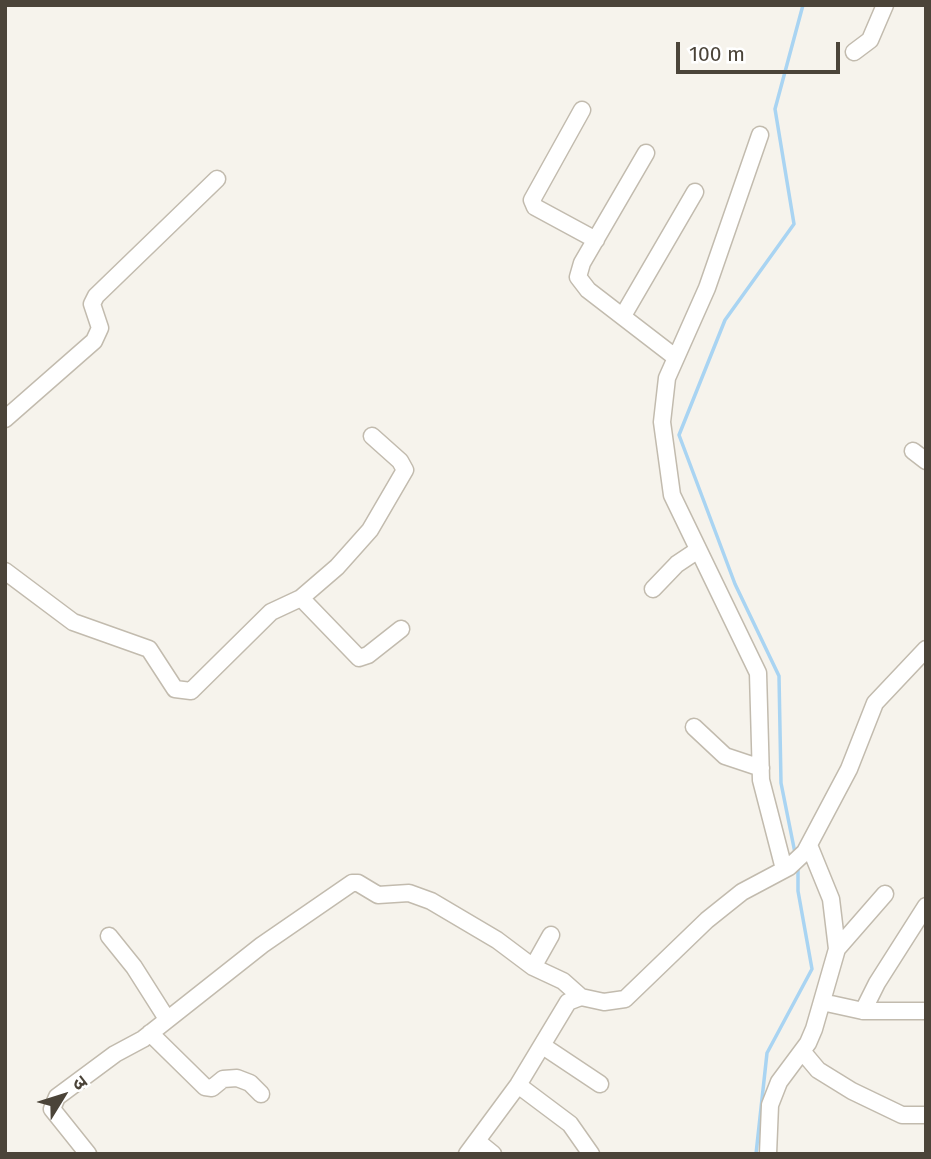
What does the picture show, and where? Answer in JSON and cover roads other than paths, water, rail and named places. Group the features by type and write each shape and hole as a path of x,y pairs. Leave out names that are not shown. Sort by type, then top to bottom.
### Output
{"street":[{"path":"853,52 870,40 885,5"},
{"path":"582,110 532,200 535,207 596,240"},
{"path":"760,135 707,288 675,357 663,401 667,474 672,495 758,673 761,768 765,799 787,868"},
{"path":"646,153 578,277 588,290 624,314 675,357"},
{"path":"5,419 94,341 100,328 92,304 96,296 217,178"},
{"path":"624,314 695,192"},
{"path":"5,571 74,622 149,649 170,684 186,692 200,685 271,612 302,598 356,547 405,470 400,461 372,436"},
{"path":"653,589 677,564 698,550"},
{"path":"302,598 359,658 368,655 401,629"},
{"path":"88,1154 54,1112 54,1101 105,1061 150,1033 262,945 356,882 378,895 409,893 431,901 497,940 533,967 563,981 580,997 604,1002 625,999 707,920 742,892 787,868 807,848 849,769 875,703 926,649"},
{"path":"694,727 725,756 761,768"},
{"path":"768,1154 770,1105 779,1082 802,1051 814,1029 837,949 831,899 807,848"},
{"path":"837,949 885,894"},
{"path":"863,1011 877,983 926,906"},
{"path":"533,967 551,934"},
{"path":"109,936 134,967 167,1019"},
{"path":"493,1154 472,1147 518,1085 562,1009 568,1002 580,997"},
{"path":"822,1002 863,1011 926,1011"},
{"path":"150,1033 205,1087 212,1088 223,1079 237,1078 250,1083 261,1094"},
{"path":"543,1046 600,1084"},
{"path":"802,1051 818,1070 852,1091 902,1115 926,1115"},
{"path":"518,1085 570,1124 591,1154"}],"waterway":[{"path":"795,853 781,783 779,676 735,584 679,435 725,320 794,224 775,109 803,5"},
{"path":"756,1154 767,1053 812,969 798,891 798,868"}]}
